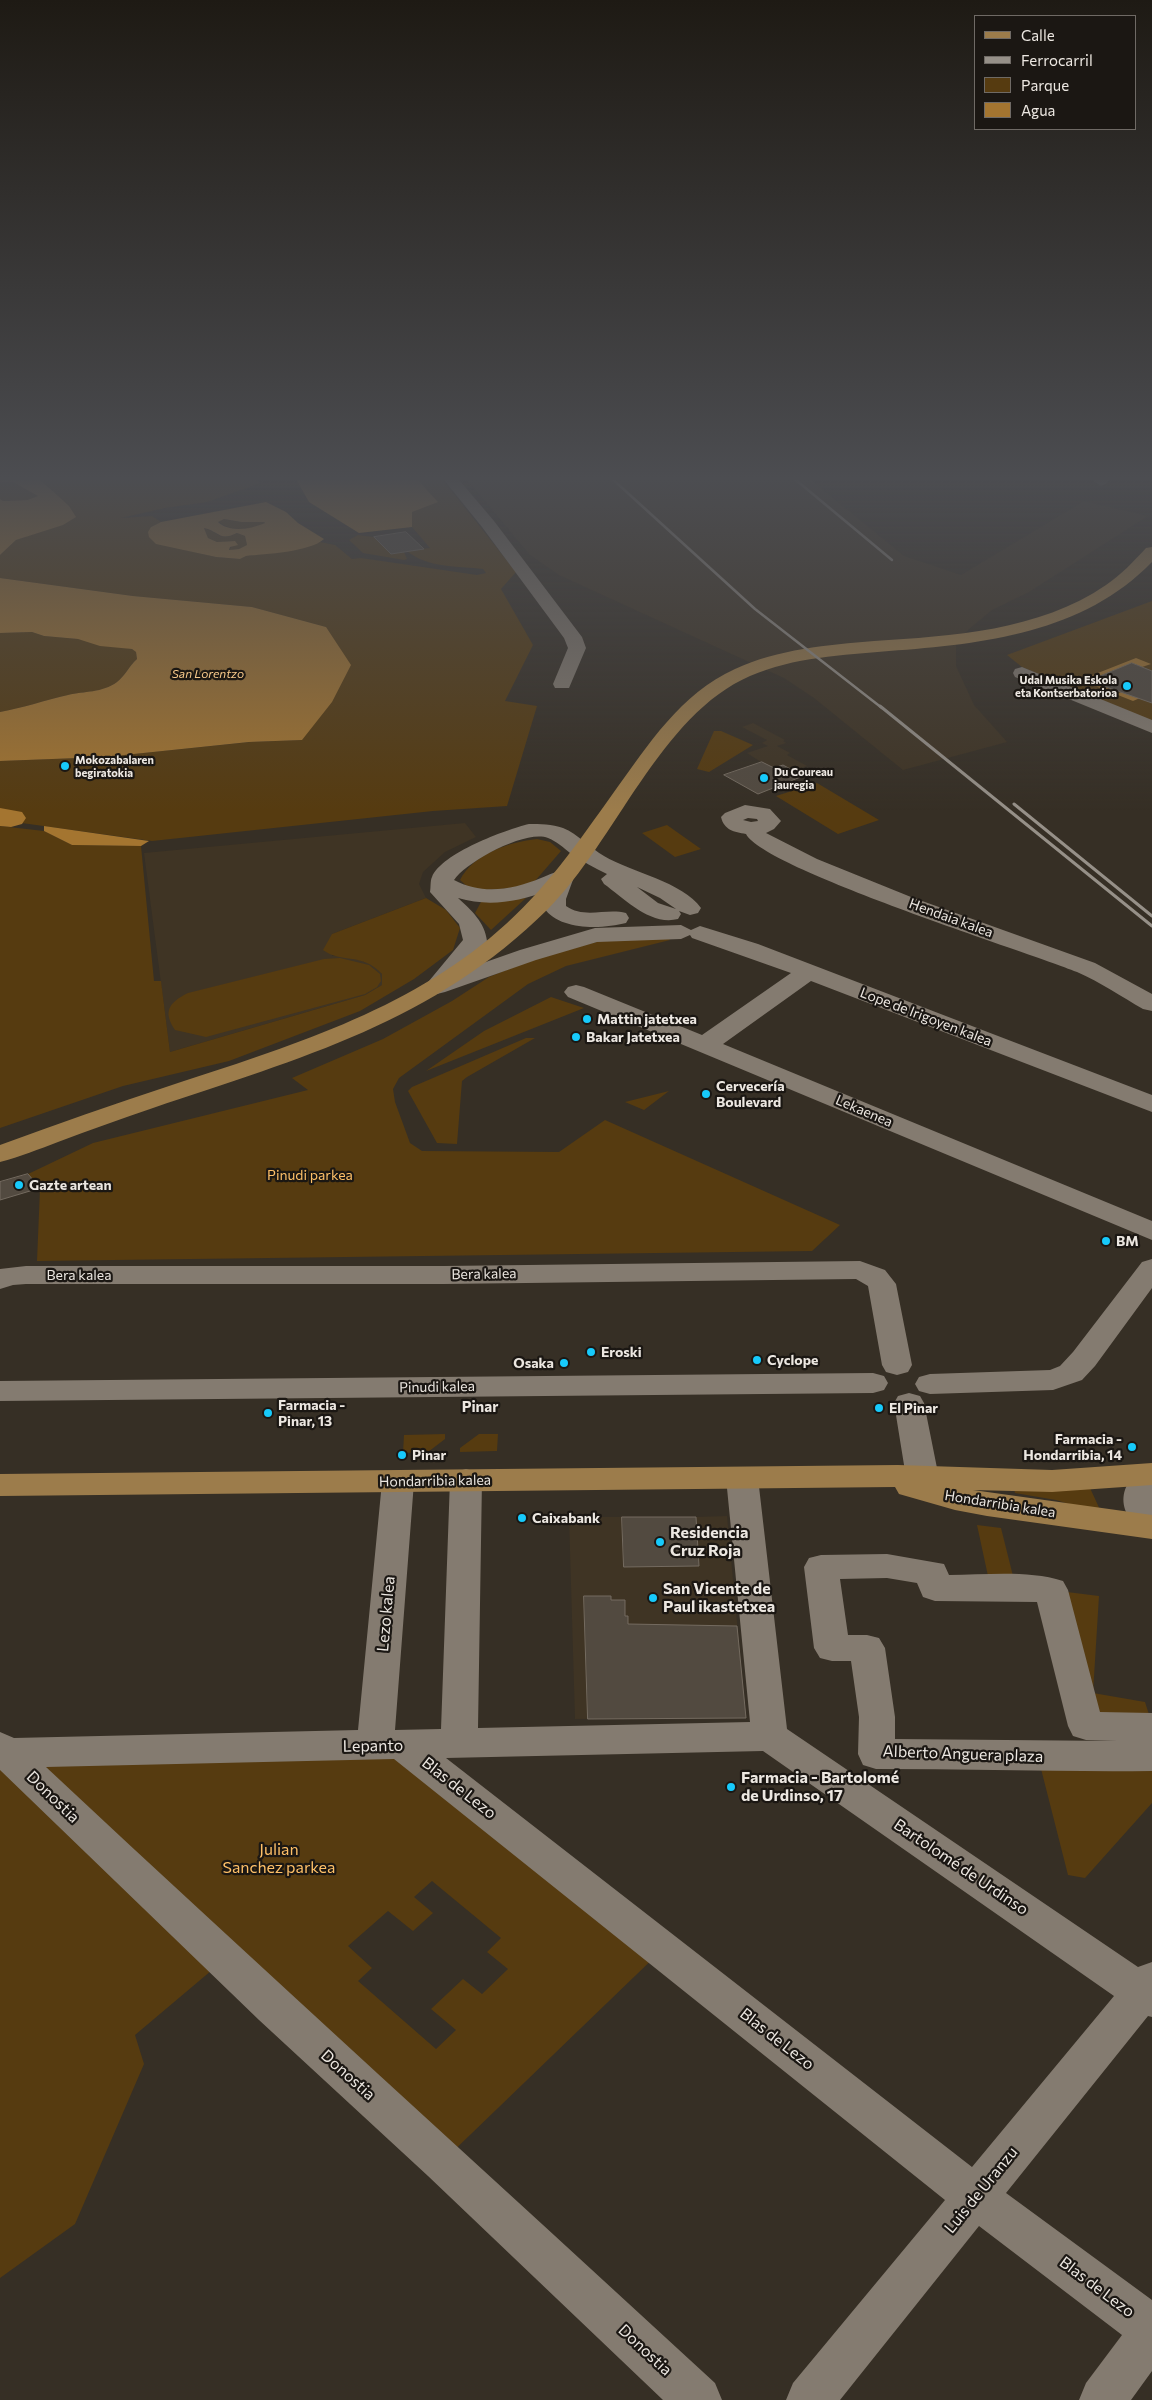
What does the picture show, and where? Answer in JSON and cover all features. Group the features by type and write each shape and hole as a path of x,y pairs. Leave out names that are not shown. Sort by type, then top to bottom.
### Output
{"main road":[{"path":"1107,592 1113,587"},
{"path":"0,1154 317,1044 386,1014 436,988 480,957 543,901 597,831 667,734 690,707 712,689 755,668 809,654 972,637 1009,630 1050,617 1107,592 1127,587"},
{"path":"0,1166 124,1110"},
{"name":"Hondarribia kalea","path":"0,1485 871,1476 1052,1481 1152,1475"},
{"name":"Hondarribia kalea","path":"871,1476 955,1498 1068,1516"},
{"path":"1068,1516 1152,1527"}],"street":[{"path":"535,587 573,637 577,648 562,684"},
{"path":"1022,674 1152,728"},
{"name":"Hendaia kalea","path":"754,828 757,836 766,843 809,864 903,902 1079,965 1152,1004"},
{"path":"436,988 475,941 476,932 471,923 441,892 443,876 459,861 490,845 529,830 556,833 597,861 599,869 650,908 687,921"},
{"path":"443,883 470,895 506,896 522,893 568,869"},
{"path":"568,869 555,899 555,908 570,916 599,920 648,916 687,921"},
{"path":"436,988 536,952 595,935 687,921"},
{"name":"Lope de Irigoyen kalea","path":"687,921 713,936 1152,1104"},
{"name":"Lope de Irigoyen kalea","path":"687,921 1152,1092"},
{"path":"705,1045 801,978 806,970"},
{"name":"Lekaenea","path":"576,992 1152,1231"},
{"path":"923,1476 919,1467 919,1393 925,1374 918,1369 897,1365 879,1370 873,1383 879,1393 885,1398 919,1393 1054,1380 1071,1373 1084,1359 1152,1268"},
{"name":"Bera kalea","path":"0,1280 7,1276 26,1275 444,1275 860,1270 875,1276 882,1284 897,1365"},
{"name":"Pinudi kalea","path":"0,1391 873,1383"},
{"name":"Hondarribia kalea","path":"1152,1475 1144,1482 1139,1492 1141,1510 1152,1521"},
{"name":"Hondarribia kalea","path":"923,1476 957,1490 1044,1506 1068,1516"},
{"path":"742,1478 770,1736"},
{"path":"458,1744 466,1480"},
{"name":"Lezo kalea","path":"390,1746 398,1482"},
{"name":"Alberto Anguera plaza","path":"1152,1728 1086,1726 1051,1590 1027,1588 935,1588 932,1572 887,1566 821,1567 832,1648 867,1648 877,1718 876,1754 1008,1754 1038,1757 1152,1756"},
{"name":"Lepanto","path":"3,1750 390,1746 770,1736"},
{"name":"Bartolomé de Urdinso","path":"770,1736 1149,1990"},
{"name":"Blas de Lezo","path":"390,1746 976,2196 1152,2328"},
{"name":"Donostia","path":"3,1750 274,2007 443,2161 698,2400"},
{"name":"Luis de Uranzu","path":"810,2400 976,2196 1149,1990"},
{"path":"1103,2400 1133,2357 1152,2338"}],"shaded area":[{"path":"585,587 1037,587 992,610 969,629 956,645 956,666 974,705 1007,742 903,770 814,698 784,678"},
{"path":"753,723 785,740 783,741 786,743 777,746 790,753 787,755 807,766 795,770 803,776 758,794 724,775 761,762 747,753 768,746 762,743 767,740 742,727"},
{"path":"465,823 476,837 445,852 423,872 419,884 426,898 332,934 332,956 347,956 373,964 382,974 382,985 365,995 170,1052 144,853"},
{"name":"San Vicente de Paul ikastetxea","path":"727,1516 746,1718 575,1719 569,1517 622,1517 624,1567 699,1566 696,1517"}],"green space":[{"path":"66,587 503,587 501,589 533,645 505,701 537,706 507,806 433,811 152,841 0,820 0,761 105,757 250,742 302,740 326,627 252,607 133,596"},
{"path":"1152,601 1152,721 1022,667 1007,655"},
{"path":"32,632 44,636 78,639 132,649 136,652 137,659 120,680 111,686 0,712 0,633"},
{"path":"714,731 721,731 753,745 709,772 697,769"},
{"path":"817,783 879,820 838,834 776,796"},
{"path":"667,825 701,849 675,857 642,833"},
{"path":"0,826 44,831 72,845 141,846 154,981 161,981 170,1052 365,995 382,985 382,974 375,967 360,960 337,957 323,950 332,934 426,898 446,910 460,928 453,950 414,979 360,1011 229,1061 123,1086 0,1128"},
{"path":"537,839 550,842 561,851 535,881 514,888 485,890 469,888 460,880 466,871 483,856 504,846"},
{"path":"526,898 491,930 475,913 481,902"},
{"name":"Pinudi parkea","path":"668,937 670,940 566,966 528,984 399,1078 393,1089 395,1102 410,1143 422,1151 559,1152 605,1120 840,1225 812,1251 37,1261 40,1189 28,1174 93,1143 308,1090 292,1078 383,1039 452,1001 489,977 536,958 604,940"},
{"path":"340,958 369,965 380,974 381,981 377,987 365,994 206,1037 175,1030 171,1024 169,1013 172,1004 188,993 324,959"},
{"path":"551,997 584,1008 426,1071 484,1031"},
{"path":"526,1038 535,1038 462,1081 457,1144 437,1143 408,1091 412,1087"},
{"path":"669,1091 644,1110 625,1102"},
{"path":"445,1434 445,1439 428,1452 403,1453 404,1435"},
{"path":"479,1434 498,1434 497,1451 460,1452 460,1448"},
{"path":"1090,1488 1102,1514 1056,1500 1015,1493 1014,1489"},
{"path":"977,1525 1001,1528 1013,1576 988,1576"},
{"path":"1051,1590 1099,1596 1093,1693 1145,1702 1152,1724 1086,1726"},
{"name":"Julian Sanchez parkea","path":"404,1746 663,1949 443,2161 6,1753","holes":["432,1881 501,1938 487,1952 508,1969 482,1994 463,1979 431,2009 456,2030 436,2049 358,1981 372,1968 348,1946 388,1911 413,1931 433,1913 414,1897"]},
{"path":"1152,1756 1152,1803 1085,1878 1068,1875 1038,1757"},
{"path":"0,1758 218,1965 135,2035 144,2064 75,2224 0,2278"}],"water":[{"name":"San Lorentzo","path":"0,587 66,587 133,596 252,607 326,627 351,665 332,702 302,740 249,742 105,757 0,761 0,712 111,686 120,680 137,659 136,652 132,649 100,646 78,639 44,636 32,632 0,633"},
{"path":"1136,658 1151,664 1142,667 1132,663 1089,680 1119,693 1123,691 1140,698 1133,701 1080,680"},
{"path":"44,826 149,841 141,846 72,845 44,831"}],"building":[{"name":"Udal Musika Eskola eta Kontserbatorioa","path":"1132,663 1152,671 1152,703 1089,681"},
{"name":"Du Coureau jauregia","path":"762,762 774,768 783,765 803,776 758,794 724,775"},
{"name":"Gazte artean","path":"28,1174 40,1188 0,1200 0,1182"},
{"name":"Residencia Cruz Roja","path":"622,1517 696,1517 699,1566 624,1567"},
{"name":"San Vicente de Paul ikastetxea","path":"584,1596 611,1596 611,1600 625,1600 625,1616 628,1616 628,1624 737,1626 746,1718 588,1719"}],"waterway":[{"path":"0,817 11,818"}],"railway":[{"path":"731,587 755,609 882,708"},
{"path":"880,706 1152,926"},
{"path":"1014,804 1152,916"}],"place":[{"name":"Udal Musika Eskola eta Kontserbatorioa","path":"1127,686"},
{"name":"Mokozabalaren begiratokia","path":"65,766"},
{"name":"Du Coureau jauregia","path":"764,778"},
{"name":"Mattin jatetxea","path":"587,1019"},
{"name":"Bakar Jatetxea","path":"576,1037"},
{"name":"Cervecería Boulevard","path":"706,1094"},
{"name":"Gazte artean","path":"19,1185"},
{"name":"BM","path":"1106,1241"},
{"name":"Eroski","path":"591,1352"},
{"name":"Cyclope","path":"757,1360"},
{"name":"Osaka","path":"564,1363"},
{"name":"El Pinar","path":"879,1408"},
{"name":"Farmacia - Pinar, 13","path":"268,1413"},
{"name":"Farmacia - Hondarribia, 14","path":"1132,1447"},
{"name":"Pinar","path":"402,1455"},
{"name":"Caixabank","path":"522,1518"},
{"name":"Residencia Cruz Roja","path":"660,1542"},
{"name":"San Vicente de Paul ikastetxea","path":"653,1598"},
{"name":"Farmacia - Bartolomé de Urdinso, 17","path":"731,1787"}],"district":[{"name":"Pinar","path":"480,1407"}]}
